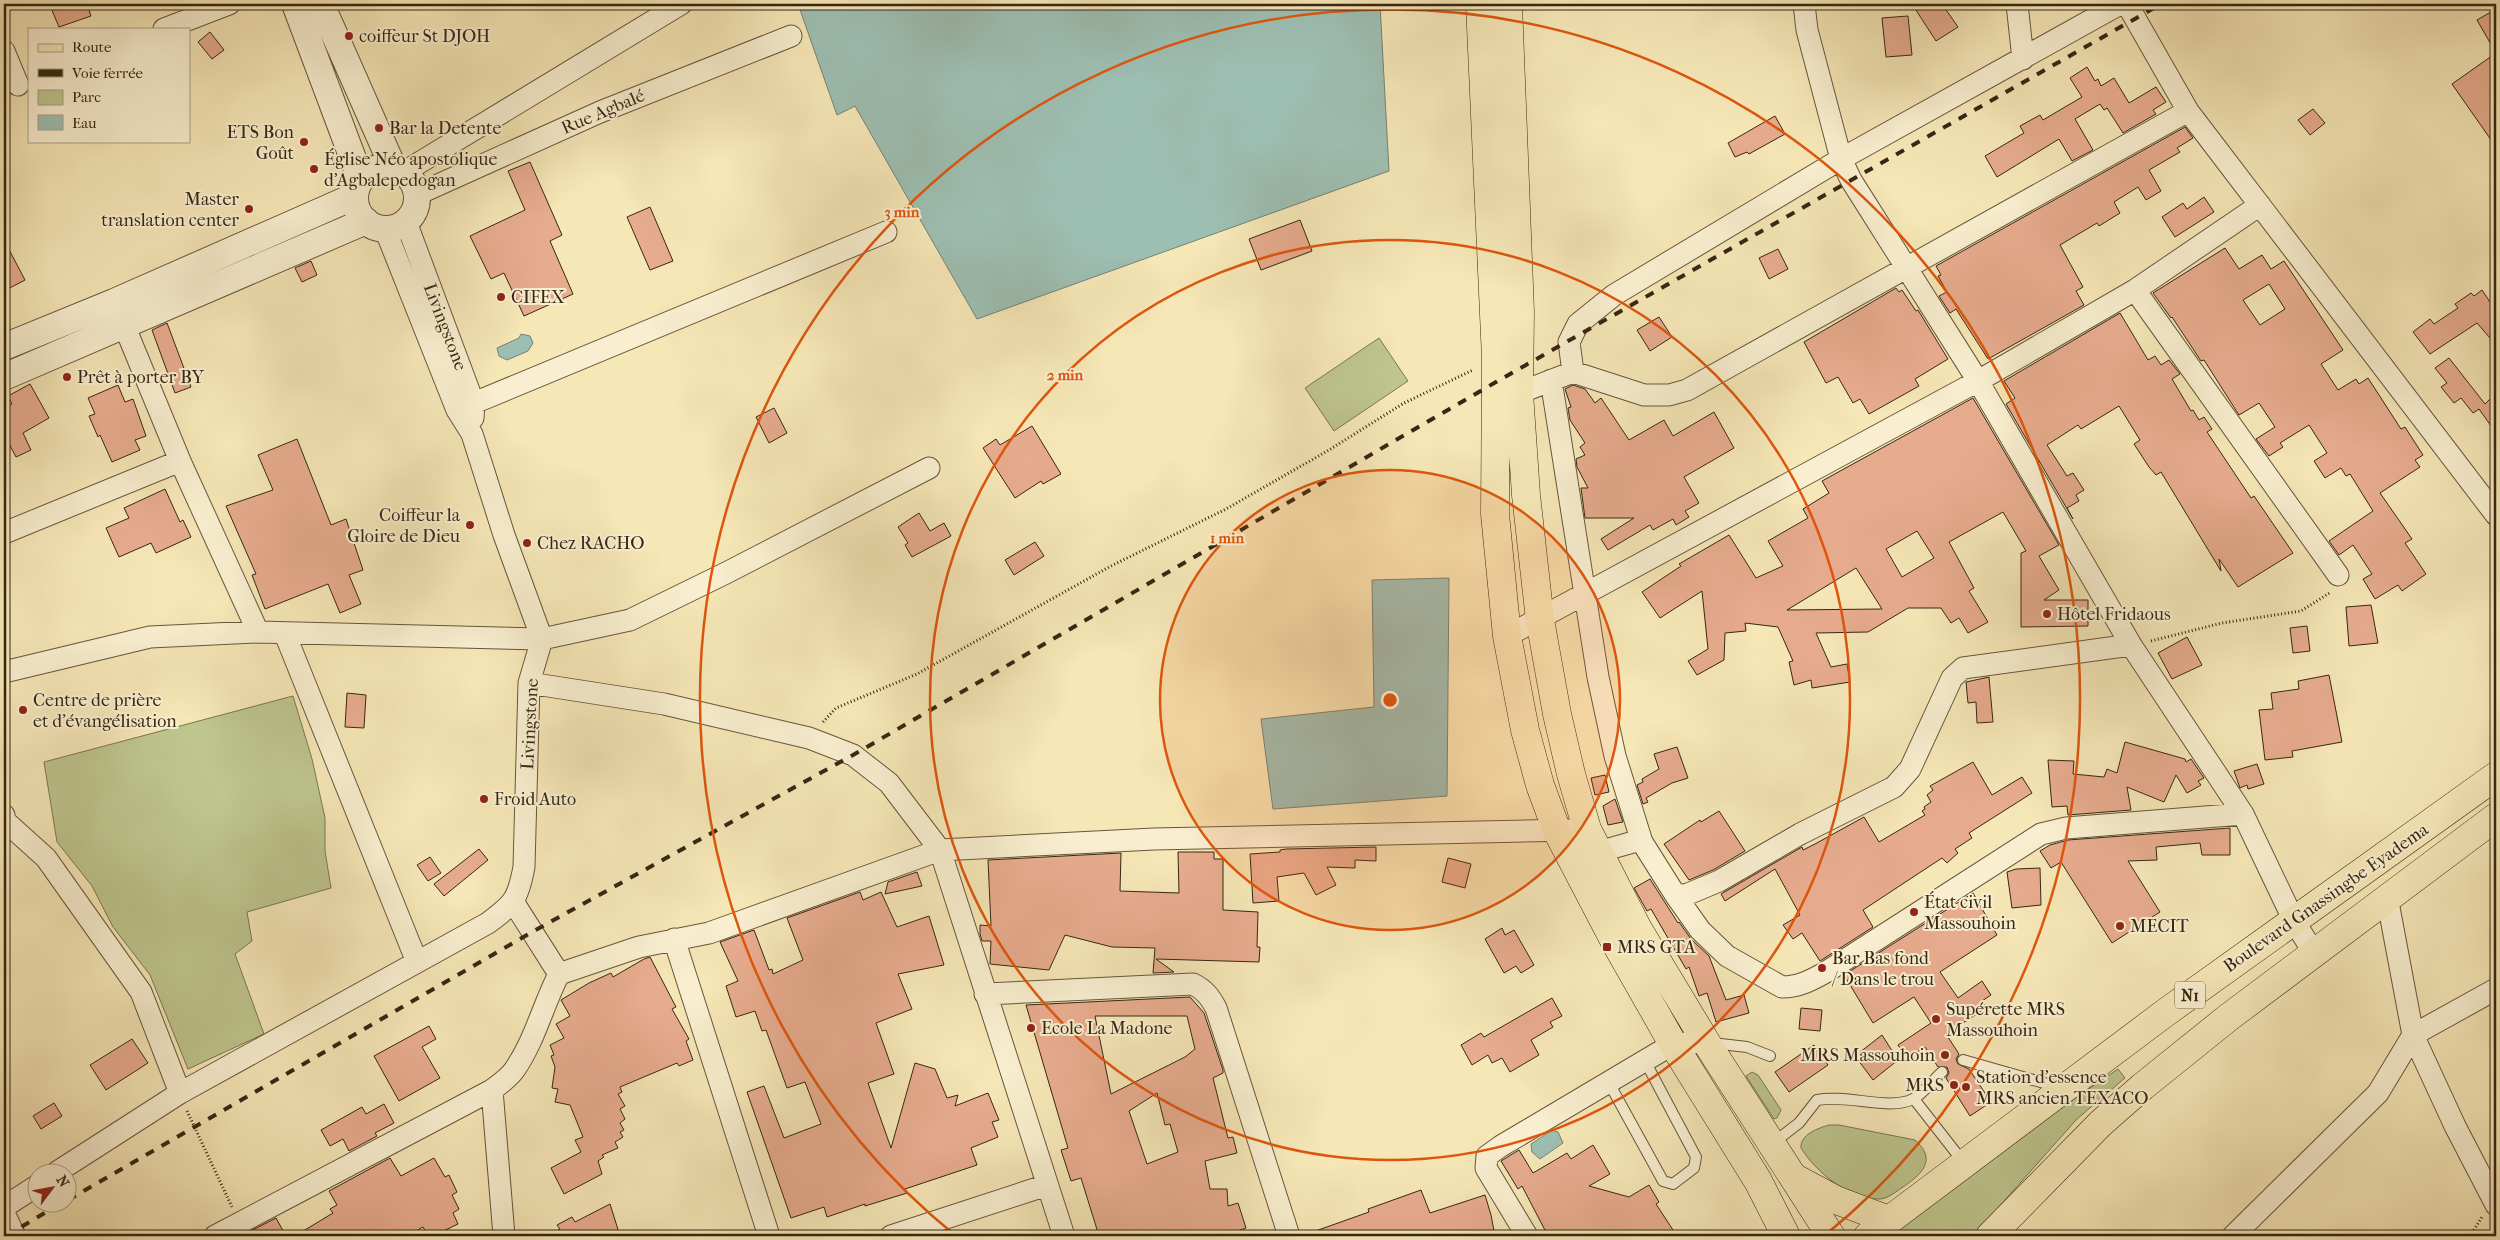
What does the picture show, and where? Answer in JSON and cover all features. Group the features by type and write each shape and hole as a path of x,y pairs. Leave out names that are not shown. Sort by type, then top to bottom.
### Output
{"main road":[{"path":"1480,4 1496,358 1507,396 1526,495 1540,620 1556,714 1592,840 1638,929 1706,1042 1831,1236"},
{"path":"1508,4 1520,312 1507,396 1495,514 1507,636 1525,730 1540,785 1557,831 1615,942 1673,1044 1758,1181 1786,1236"},
{"name":"Boulevard Gnassingbe Eyadema","path":"1868,1236 2063,1088 2496,776"},
{"name":"Boulevard Gnassingbe Eyadema","path":"1990,1236 2122,1105 2229,1017 2496,817"},
{"path":"1795,1178 1836,1200 1889,1220"}],"street":[{"path":"167,28 229,4"},
{"path":"295,4 358,188 357,210 386,224"},
{"path":"4,377 124,325 413,214 418,194 412,180 398,170 321,4"},
{"path":"4,347 114,302 358,188 375,169 398,170 681,4"},
{"path":"1804,4 1807,30 1841,159 1851,180 1978,381 2131,645 2243,814 2294,921 2314,953"},
{"path":"2017,4 2023,59"},
{"path":"1573,372 1569,342 1578,324 1614,295 1841,159 2120,4"},
{"path":"2127,4 2188,110 2496,515"},
{"name":"Rue Agbalé","path":"418,194 600,112 791,36"},
{"path":"4,51 17,86"},
{"path":"1507,396 1573,372 1644,395 1669,396 1687,390 2188,110"},
{"path":"1507,636 1540,620 1978,381 2135,290 2260,206"},
{"name":"Livingstone","path":"386,224 466,407 472,434 504,535 542,639 529,683 524,867 520,889 514,902"},
{"path":"466,407 886,232"},
{"path":"2135,290 2338,575"},
{"path":"124,325 180,461 258,632"},
{"path":"1552,380 1584,595 1616,756 1642,842 1700,930 1728,956 1782,987 1805,984 2041,834 2066,828 2243,814"},
{"path":"4,533 180,461"},
{"path":"4,672 150,637 258,632 542,639 630,620 726,573 929,468"},
{"path":"285,634 417,962"},
{"path":"1676,896 1688,894 1719,881 1800,834 1894,787 1910,770 1952,678 1963,668 2131,645"},
{"path":"529,683 664,704 809,738 852,755 889,783 940,850 1064,1236"},
{"path":"4,819 46,858 141,992 180,1093"},
{"path":"215,1236 492,1090 514,1071 525,1052 546,998 559,974 639,947 708,933 940,850 1154,838 1557,831 1592,840 1642,842"},
{"path":"2388,897 2412,1035 2455,1126 2496,1205"},
{"path":"73,1162 180,1093 488,923 514,902 559,974"},
{"path":"674,939 769,1236"},
{"path":"985,994 1193,984 1203,990 1211,998 1216,1008 1289,1236"},
{"path":"2233,1236 2378,1093 2412,1035 2496,989"},
{"path":"1527,1236 1486,1168 1487,1156 1673,1044 1706,1042"},
{"path":"492,1090 504,1236"},
{"path":"891,1236 1047,1185"},
{"path":"4,1207 28,1191"},
{"path":"4,1213 15,1236"}],"lane":[{"path":"1706,1042 1747,1047 1770,1056"},
{"path":"1963,1060 2063,1088"},
{"path":"1609,1083 1663,1181 1672,1184 1694,1168 1696,1157 1645,1061"},
{"path":"1772,1144 1799,1123 1818,1100 1832,1097 1895,1104 1914,1099 1942,1072"},
{"path":"1914,1099 1964,1163"}],"path":[{"path":"809,738 836,708 917,674 1111,566 1226,509 1329,450 1404,404 1496,358"},
{"path":"2131,645 2222,623 2301,611 2333,590 2338,575"},
{"path":"180,1093 192,1126 240,1223"}],"green space":[{"path":"1379,338 1408,381 1334,431 1305,388"},
{"path":"293,696 312,759 325,818 325,851 331,888 247,912 252,941 235,954 264,1034 188,1069 150,975 113,927 92,886 57,842 44,762"},
{"path":"2118,1069 2125,1078 2077,1119 1973,1236 1886,1236 2071,1101"},
{"path":"1752,1072 1758,1075 1781,1110 1777,1118 1774,1119 1746,1076"},
{"path":"1829,1125 1839,1125 1915,1140 1922,1147 1925,1154 1924,1166 1921,1172 1910,1182 1885,1198 1868,1198 1856,1195 1824,1175 1801,1148 1807,1135"}],"water":[{"path":"798,4 1380,4 1389,171 977,319 855,106 837,115"},
{"path":"521,334 530,336 533,343 528,351 507,360 499,356 497,348 519,338"},
{"path":"1449,578 1447,796 1273,809 1261,719 1374,707 1372,580"},
{"path":"1552,1130 1558,1132 1563,1143 1540,1159 1532,1152 1531,1144"}],"building":[{"path":"62,4 87,4 91,16 59,27 51,8"},
{"path":"1912,4 1942,4 1958,27 1936,41"},
{"path":"2496,9 2496,53 2477,20"},
{"path":"1908,16 1912,55 1886,57 1882,18"},
{"path":"210,32 224,50 212,59 198,42"},
{"path":"2496,53 2496,147 2452,84"},
{"path":"2087,67 2095,81 2098,79 2101,86 2114,78 2129,103 2156,87 2166,102 2153,110 2156,114 2123,133 2107,108 2104,110 2100,104 2075,119 2093,150 2072,161 2059,139 1997,177 1985,156 2024,133 2020,126 2040,115 2043,120 2082,97 2070,78"},
{"path":"2313,109 2325,123 2310,135 2298,120"},
{"path":"1775,116 1785,134 1749,154 1747,152 1735,157 1728,143"},
{"path":"2185,127 2193,138 2177,148 2180,152 2149,170 2161,191 2146,200 2138,187 2114,202 2120,213 2099,226 2097,223 2060,245 2083,287 2076,291 2084,305 1988,359 1956,309 1950,313 1939,296 1947,292 1938,276 1941,275 1936,266"},
{"path":"530,162 562,235 550,241 573,294 524,316 504,273 491,279 470,236 525,210 508,171"},
{"path":"2204,197 2214,212 2175,237 2162,217 2183,203 2187,209"},
{"path":"650,207 673,261 650,270 627,217"},
{"path":"1300,220 1312,251 1261,270 1249,239"},
{"path":"4,240 25,280 4,291"},
{"path":"2225,248 2239,269 2262,255 2271,269 2284,261 2343,350 2321,364 2338,390 2356,379 2359,384 2368,378 2401,429 2405,427 2423,455 2415,460 2420,467 2380,493 2412,539 2405,543 2426,574 2402,591 2398,585 2375,599 2363,579 2372,574 2353,545 2339,555 2329,541 2373,511 2350,474 2346,476 2341,468 2325,478 2314,461 2327,453 2309,425 2280,443 2283,447 2269,456 2256,439 2275,427 2259,403 2239,415 2204,360 2201,361 2172,317 2153,293","holes":["2269,284 2285,309 2260,325 2243,300"]},
{"path":"1778,249 1788,269 1769,279 1759,258"},
{"path":"311,261 317,275 302,282 295,268"},
{"path":"1896,288 1899,292 1902,290 1916,311 1918,310 1948,359 1915,379 1919,386 1869,414 1860,399 1853,403 1838,377 1826,383 1804,342"},
{"path":"2482,290 2496,311 2496,345 2477,323 2430,354 2413,332 2430,319 2434,324 2458,308 2455,304 2471,293 2474,296"},
{"path":"2120,313 2148,360 2155,356 2161,365 2169,360 2180,374 2172,379 2191,411 2193,410 2199,420 2204,417 2212,429 2207,432 2251,498 2254,496 2293,553 2238,587 2219,559 2221,571 2161,472 2156,475 2149,467 2134,444 2140,440 2119,406 2081,429 2078,425 2047,445 2067,476 2073,473 2084,490 2076,495 2079,501 2067,508 2073,519 2006,404 2015,398 2004,381"},
{"path":"1659,317 1672,337 1650,351 1637,330"},
{"path":"167,323 191,387 175,393 152,330"},
{"path":"2449,358 2485,404 2490,399 2496,407 2496,433 2479,409 2473,413 2461,398 2454,403 2441,387 2447,383 2435,368"},
{"path":"30,384 49,418 23,433 31,450 16,457 4,434 4,409 12,404 8,396"},
{"path":"118,385 125,402 133,399 146,436 135,440 140,450 112,462 89,416 95,414 88,398"},
{"path":"1573,385 1585,389 1595,403 1601,398 1629,440 1664,420 1673,436 1714,412 1734,448 1684,477 1699,503 1685,511 1689,517 1676,525 1673,519 1653,530 1650,525 1608,550 1601,539 1634,518 1585,518 1581,488 1588,488 1577,467 1576,459 1585,455 1580,447 1585,443 1570,420 1568,408 1571,407 1565,389"},
{"path":"1973,398 2059,545 2039,556 2059,590 2044,600 2088,600 2088,626 2021,627 2021,553 2026,551 2003,512 1949,542 1974,588 1969,591 1988,622 1968,633 1959,618 1951,623 1941,608 1908,608 1868,632 1816,633 1831,667 1847,664 1850,682 1812,688 1811,680 1794,685 1789,662 1793,661 1778,627 1745,623 1746,631 1725,633 1724,660 1697,675 1688,661 1708,649 1702,591 1660,618 1642,592 1681,566 1679,564 1729,535 1756,578 1783,566 1768,541 1808,518 1803,509 1829,493 1822,481","holes":["1917,531 1934,558 1902,577 1886,549","1856,568 1882,609 1787,610"]},
{"path":"774,408 787,433 769,443 756,417"},
{"path":"1032,426 1061,474 1043,484 1041,481 1015,498 983,448 996,439 1000,445"},
{"path":"297,439 331,525 346,519 363,570 349,575 361,604 340,613 328,584 265,609 252,575 256,574 226,506 273,490 258,455"},
{"path":"165,489 180,522 183,520 191,537 156,553 151,543 119,557 106,528 129,518 124,508"},
{"path":"919,513 930,531 944,523 951,536 912,557 905,545 908,543 898,527"},
{"path":"1035,542 1044,556 1014,575 1005,560"},
{"path":"2371,605 2378,643 2349,646 2346,607"},
{"path":"2307,626 2310,651 2293,653 2290,628"},
{"path":"2187,637 2202,665 2172,679 2158,653"},
{"path":"2329,675 2342,742 2292,751 2293,757 2265,760 2259,710 2273,709 2271,693 2299,689 2298,681"},
{"path":"1989,677 1993,722 1977,723 1976,702 1968,703 1966,682"},
{"path":"347,693 366,695 364,728 345,727"},
{"path":"2125,742 2185,759 2186,762 2191,759 2204,778 2198,781 2201,785 2187,793 2176,775 2164,802 2127,787 2131,810 2068,815 2067,806 2052,807 2048,760 2074,761 2073,774 2104,777 2107,769 2117,773"},
{"path":"1677,747 1688,778 1672,783 1646,798 1648,802 1643,804 1637,785 1643,782 1642,779 1659,769 1654,754"},
{"path":"1973,762 1992,795 2022,777 2032,793 1969,833 1972,838 1955,849 1958,853 1947,863 1942,858 1863,910 1873,927 1820,961 1802,933 1793,939 1783,925 1800,915 1775,869 1725,901 1721,894 1802,847 1803,850 1864,817 1879,842 1925,815 1922,811 1931,802 1927,795 1933,790 1930,786"},
{"path":"2257,764 2264,784 2248,789 2247,785 2240,788 2234,771"},
{"path":"1605,775 1609,792 1595,795 1591,778"},
{"path":"1615,799 1623,822 1608,825 1603,806"},
{"path":"1719,811 1745,851 1713,870 1689,880 1664,844 1700,820 1701,822"},
{"path":"2230,828 2230,855 2202,855 2200,843 2156,847 2157,860 2128,861 2160,912 2112,943 2061,862 2051,868 2040,851 2050,845 2068,840"},
{"path":"1376,847 1376,861 1355,860 1355,868 1327,867 1336,885 1316,895 1304,873 1277,877 1279,901 1253,903 1250,854 1280,852 1280,850 1286,849"},
{"path":"479,849 488,860 444,896 434,884"},
{"path":"1178,852 1214,852 1214,859 1223,859 1223,910 1258,912 1257,947 1260,947 1259,962 1156,959 1174,972 1153,973 1155,948 1112,947 1065,935 1049,970 990,964 991,941 982,941 980,934 980,925 991,926 988,860 1121,853 1120,891 1179,893"},
{"path":"430,857 441,873 428,881 417,865"},
{"path":"1448,858 1471,864 1465,888 1442,882"},
{"path":"2040,868 2041,905 2012,908 2007,872 2016,869"},
{"path":"917,872 922,886 885,894 888,882"},
{"path":"1650,879 1678,923 1709,956 1726,1000 1744,995 1749,1013 1716,1022 1707,993 1699,996 1689,967 1686,969 1651,909 1647,911 1634,888"},
{"path":"860,892 863,900 881,892 897,927 929,916 944,965 898,974 912,1009 876,1023 894,1074 868,1083 891,1148 915,1063 935,1069 947,1098 958,1095 955,1106 988,1093 999,1120 992,1122 998,1137 971,1148 977,1165 905,1189 907,1193 865,1206 865,1204 827,1217 824,1207 791,1218 747,1092 764,1086 784,1138 821,1124 805,1082 787,1088 766,1030 762,1031 755,1011 736,1017 726,986 738,981 720,942 754,930 769,970 772,969 773,974 803,960 787,918"},
{"path":"1973,893 1997,935 1940,972 1958,998 1982,981 1991,995 1982,1001 1986,1008 1946,1034 1959,1054 1956,1059 1958,1064 1969,1069 1991,1102 1970,1116 1946,1078 1949,1073 1947,1067 1938,1067 1925,1047 1907,1059 1898,1045 1931,1023 1914,997 1873,1023 1844,975"},
{"path":"1502,928 1505,935 1514,930 1534,965 1521,973 1516,966 1504,973 1485,939"},
{"path":"650,957 676,1007 672,1009 689,1039 686,1041 693,1060 679,1066 677,1063 620,1087 622,1092 618,1094 625,1106 620,1109 625,1119 620,1123 624,1130 620,1132 623,1137 615,1142 618,1148 602,1155 604,1157 598,1161 602,1174 564,1194 551,1168 581,1152 575,1140 583,1137 570,1105 555,1102 558,1089 552,1088 555,1067 551,1056 554,1055 550,1045 564,1038 556,1024 570,1016 561,1000 589,983 611,973 613,977"},
{"path":"1190,997 1204,1013 1223,1070 1223,1073 1213,1078 1228,1138 1233,1137 1237,1153 1205,1161 1210,1189 1227,1189 1228,1206 1238,1203 1246,1228 1232,1233 1234,1236 1161,1236 1159,1231 1144,1236 1099,1236 1081,1178 1071,1181 1061,1150 1068,1148 1026,1005","holes":["1095,1016 1187,1016 1195,1049 1185,1057 1111,1094","1157,1093 1165,1125 1170,1124 1178,1152 1147,1164 1129,1111"]},
{"path":"1552,998 1562,1016 1550,1022 1553,1027 1531,1040 1539,1055 1510,1072 1502,1058 1492,1063 1488,1055 1472,1065 1461,1045 1481,1033 1484,1037"},
{"path":"1801,1008 1822,1010 1820,1031 1799,1029"},
{"path":"429,1026 436,1039 422,1047 440,1078 399,1101 374,1056"},
{"path":"1882,1035 1898,1060 1873,1080 1855,1056"},
{"path":"132,1039 148,1063 106,1090 90,1065"},
{"path":"1814,1045 1828,1065 1789,1092 1775,1072"},
{"path":"54,1103 62,1116 41,1129 33,1116"},
{"path":"384,1104 394,1123 375,1133 377,1136 349,1151 343,1139 330,1146 321,1130 362,1107 366,1114"},
{"path":"1593,1145 1610,1174 1589,1186 1629,1197 1649,1185 1659,1202 1656,1204 1673,1230 1662,1236 1548,1236 1522,1186 1518,1189 1501,1161 1519,1150 1533,1173 1567,1153 1571,1159"},
{"path":"390,1158 401,1176 434,1158 445,1177 449,1175 457,1192 452,1195 459,1209 453,1213 458,1224 433,1236 428,1236 423,1227 407,1236 346,1236 342,1230 331,1236 295,1236 333,1213 330,1209 337,1205 329,1191"},
{"path":"1421,1190 1430,1213 1485,1195 1495,1236 1308,1236 1307,1234 1369,1212 1368,1209"},
{"path":"610,1204 620,1236 546,1236 560,1229 557,1225 572,1217 575,1222"},
{"path":"276,1218 286,1236 241,1236"}],"railway":[{"path":"78,1194 532,932 853,755 1496,382 2161,4"},
{"path":"6,1236 46,1212"}],"place":[{"name":"coiffeur St DJOH","path":"349,36"},
{"name":"Bar la Detente","path":"379,128"},
{"name":"ETS Bon Goût","path":"304,142"},
{"name":"Église Néo apostolique d'Agbalepedogan","path":"314,169"},
{"name":"Master translation center","path":"249,209"},
{"name":"CIFEX","path":"501,297"},
{"name":"Prêt à porter BY","path":"67,377"},
{"name":"Coiffeur la Gloire de Dieu","path":"470,525"},
{"name":"Chez RACHO","path":"527,543"},
{"name":"Hôtel Fridaous","path":"2047,614"},
{"name":"Centre de prière et d'évangélisation","path":"23,710"},
{"name":"Froid Auto","path":"484,799"},
{"name":"État civil Massouhoin","path":"1914,912"},
{"name":"MECIT","path":"2120,926"},
{"name":"MRS GTA","path":"1607,947"},
{"name":"Bar Bas fond / Dans le trou","path":"1822,968"},
{"name":"Supérette MRS Massouhoin","path":"1936,1019"},
{"name":"Ecole La Madone","path":"1031,1028"},
{"name":"MRS Massouhoin","path":"1945,1055"},
{"name":"MRS","path":"1954,1085"},
{"name":"Station d'essence MRS ancien TEXACO","path":"1966,1087"}]}
